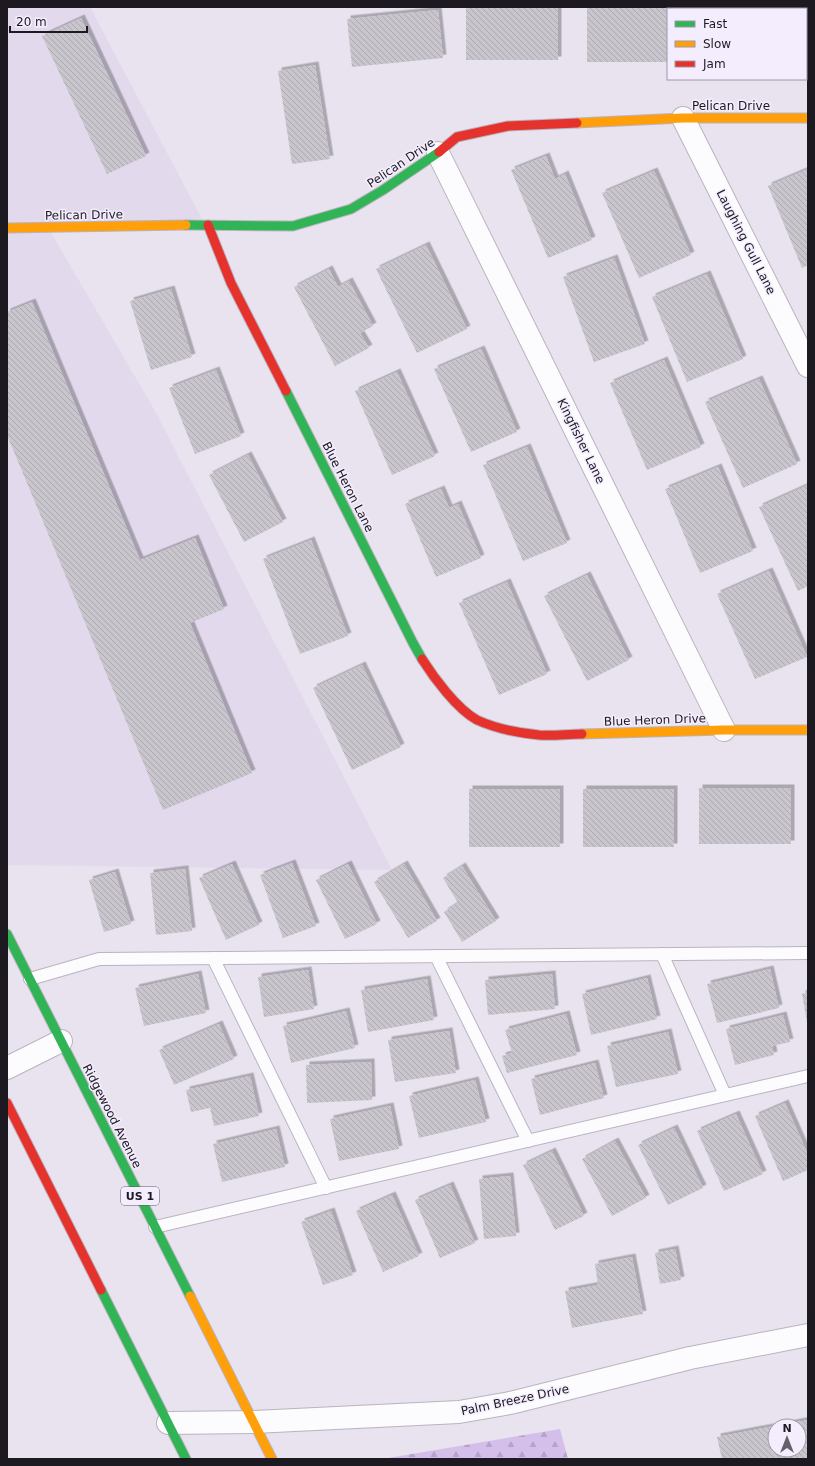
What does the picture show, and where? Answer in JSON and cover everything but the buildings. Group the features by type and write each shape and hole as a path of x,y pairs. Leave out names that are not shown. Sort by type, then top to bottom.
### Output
{"street":[{"name":"Pelican Drive","path":"7,228 208,225 293,226 351,209 383,190 438,153 457,137 508,126 683,118 808,118"},
{"name":"Laughing Gull Lane","path":"683,118 808,366"},
{"name":"Kingfisher Lane","path":"438,153 724,730"},
{"name":"Blue Heron Lane","path":"208,225 235,290 413,644 430,673 454,702 476,719 504,730"},
{"name":"Blue Heron Drive","path":"504,730 540,736 724,730 808,730"},
{"name":"Ridgewood Avenue","path":"7,934 272,1459"},
{"path":"7,1068 61,1041"},
{"path":"7,1103 186,1459"},
{"name":"Palm Breeze Drive","path":"168,1423 253,1422 459,1412 510,1403 690,1358 808,1334"}],"lane":[{"path":"30,979 99,959 808,953"},
{"path":"662,954 725,1095"},
{"path":"436,956 528,1141"},
{"path":"213,958 326,1188"},
{"path":"155,1227 808,1076"}],"shaded area":[{"path":"7,7 90,7 202,219 46,224 154,409 392,870 7,865"}],"green space":[{"path":"560,1429 568,1459 382,1459"}],"traffic: fast":[{"path":"186,225 293,226 351,209 383,190 439,152"},
{"path":"286,391 422,659"},
{"path":"7,934 190,1296"},
{"path":"101,1290 186,1459"}],"traffic: slow":[{"path":"577,123 683,118 808,118"},
{"path":"7,228 186,225"},
{"path":"582,734 724,730 808,730"},
{"path":"190,1296 272,1459"}],"traffic: jam":[{"path":"439,152 457,137 508,126 577,123"},
{"path":"208,225 231,283 286,391"},
{"path":"422,659 439,684 454,701 469,715 477,720 515,732 539,735 582,734"},
{"path":"7,1103 101,1290"}]}
